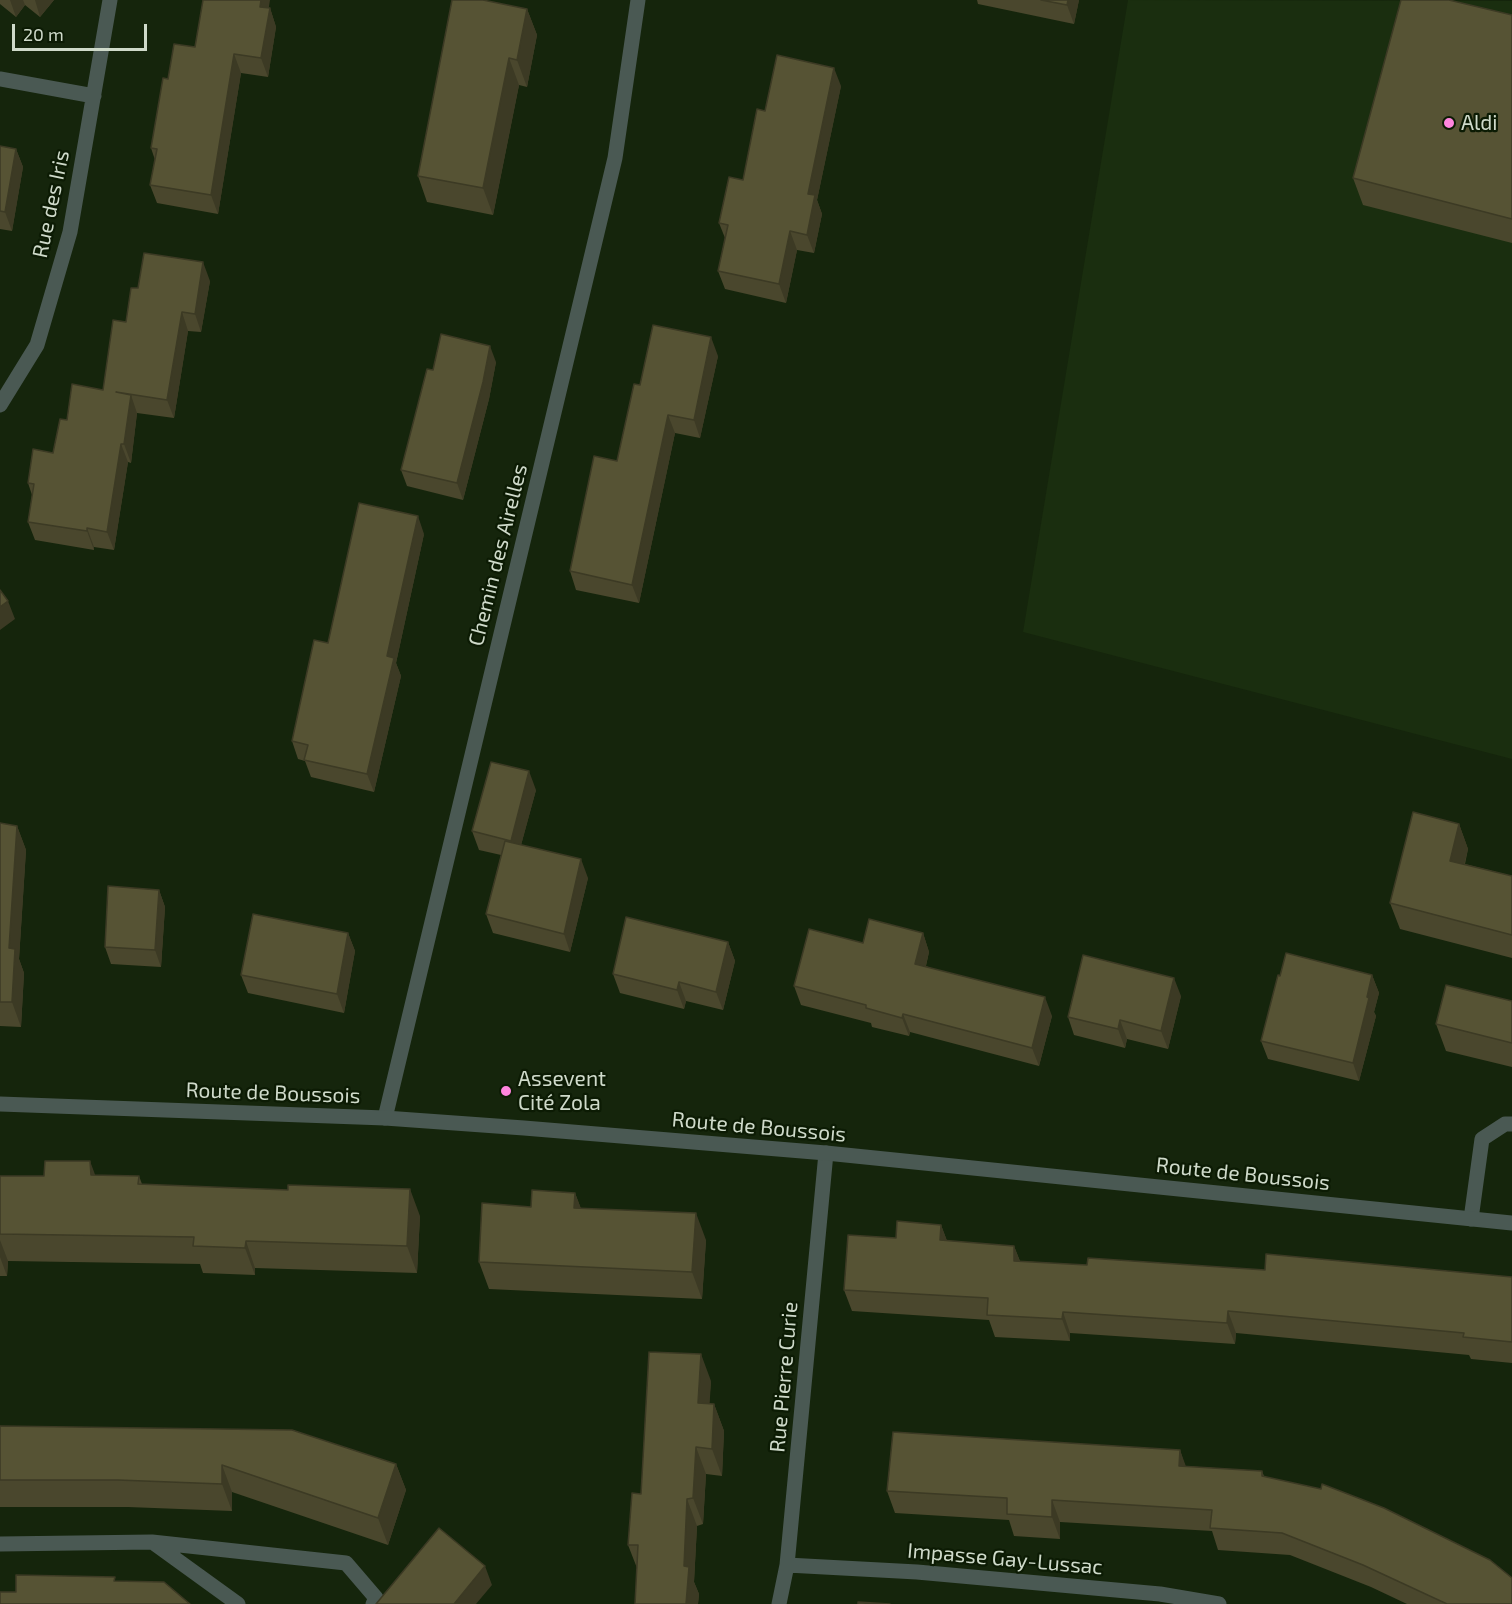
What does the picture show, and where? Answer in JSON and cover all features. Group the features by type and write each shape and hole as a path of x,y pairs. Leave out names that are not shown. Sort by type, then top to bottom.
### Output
{"street":[{"name":"Rue des Iris","path":"0,405 37,345 70,232 110,0"},
{"name":"Chemin des Airelles","path":"385,1118 615,158 638,0"},
{"path":"0,80 94,96"},
{"name":"Route de Boussois","path":"0,1104 385,1118 826,1154 1512,1223"},
{"path":"1471,1219 1482,1139 1505,1124 1512,1124"},
{"name":"Rue Pierre Curie","path":"779,1604 787,1565 826,1154"},
{"path":"0,1544 152,1542 346,1563 376,1598 373,1604"},
{"path":"152,1542 238,1604"},
{"name":"Impasse Gay-Lussac","path":"787,1565 917,1572 1160,1594 1219,1604"}],"shaded area":[{"path":"1128,0 1512,1 1512,759 1023,632"}],"building":[{"path":"203,0 261,0 260,7 270,8 261,58 234,54 211,195 150,185 157,149 151,148 163,78 168,79 174,44 195,47"},
{"path":"452,0 483,0 527,9 517,60 509,58 483,188 418,176"},
{"path":"1041,0 1068,0 1067,5"},
{"name":"Aldi","path":"1401,0 1449,0 1512,15 1512,219 1353,178"},
{"path":"777,55 834,68 808,194 815,195 807,235 790,231 779,284 718,271 728,225 719,223 729,177 743,180 757,109 765,111"},
{"path":"0,146 16,149 5,212 0,211"},
{"path":"144,253 203,262 195,314 182,312 167,400 116,392 131,395 107,532 28,522 34,484 28,483 33,449 53,453 60,419 67,420 72,384 103,390 113,320 126,322 131,288 138,288"},
{"path":"653,325 711,337 694,420 668,415 632,585 570,571 594,456 617,461 634,384 640,385"},
{"path":"441,334 490,346 457,483 401,470 427,369 433,370"},
{"path":"359,503 418,516 387,656 394,658 367,774 304,760 308,745 292,741 314,640 328,643"},
{"path":"0,590 8,601 0,607"},
{"path":"491,762 529,771 511,841 472,831"},
{"path":"1413,812 1459,824 1450,861 1512,876 1512,935 1390,903"},
{"path":"0,823 17,826 9,948 15,949 12,1002 0,1002"},
{"path":"505,841 581,859 564,934 486,914"},
{"path":"108,886 159,890 155,950 105,947"},
{"path":"253,914 348,933 337,994 241,975"},
{"path":"626,917 728,942 716,992 679,982 677,990 613,974"},
{"path":"869,919 923,933 915,964 1045,997 1032,1048 903,1014 902,1018 866,1008 866,1005 794,986 809,929 863,943"},
{"path":"1286,953 1372,975 1367,997 1369,998 1353,1063 1261,1041"},
{"path":"1083,955 1174,978 1161,1031 1120,1020 1118,1029 1068,1017"},
{"path":"1446,985 1512,1001 1512,1043 1436,1024"},
{"path":"45,1161 90,1161 91,1175 139,1176 138,1184 288,1190 288,1185 410,1189 407,1246 246,1241 245,1248 193,1246 194,1237 0,1234 0,1176 44,1176"},
{"path":"532,1190 575,1193 574,1208 696,1213 692,1272 479,1262 482,1203 531,1207"},
{"path":"897,1221 941,1225 940,1240 1014,1246 1014,1261 1087,1265 1088,1258 1265,1270 1266,1254 1512,1277 1512,1342 1463,1337 1464,1333 1228,1311 1227,1323 1063,1312 1062,1319 987,1315 988,1298 844,1290 848,1235 896,1238"},
{"path":"649,1352 701,1354 698,1403 714,1404 712,1449 696,1447 693,1498 687,1499 684,1566 689,1567 686,1604 635,1604 638,1545 628,1545 632,1493 641,1494"},
{"path":"0,1426 292,1430 396,1464 378,1518 222,1465 222,1484 118,1480 0,1480"},
{"path":"893,1432 1180,1450 1179,1466 1262,1471 1262,1476 1321,1489 1322,1484 1384,1508 1490,1560 1512,1578 1512,1604 1447,1604 1363,1565 1282,1533 1210,1528 1212,1510 1052,1500 1052,1517 1007,1514 1007,1498 887,1491"},
{"path":"439,1528 485,1566 454,1604 376,1604"},
{"path":"16,1575 115,1577 114,1581 164,1582 190,1604 0,1604 0,1592 16,1592"},
{"path":"858,1602 890,1604 858,1604"}],"place":[{"name":"Aldi","path":"1449,123"},
{"name":"Assevent Cité Zola","path":"506,1091"}]}
